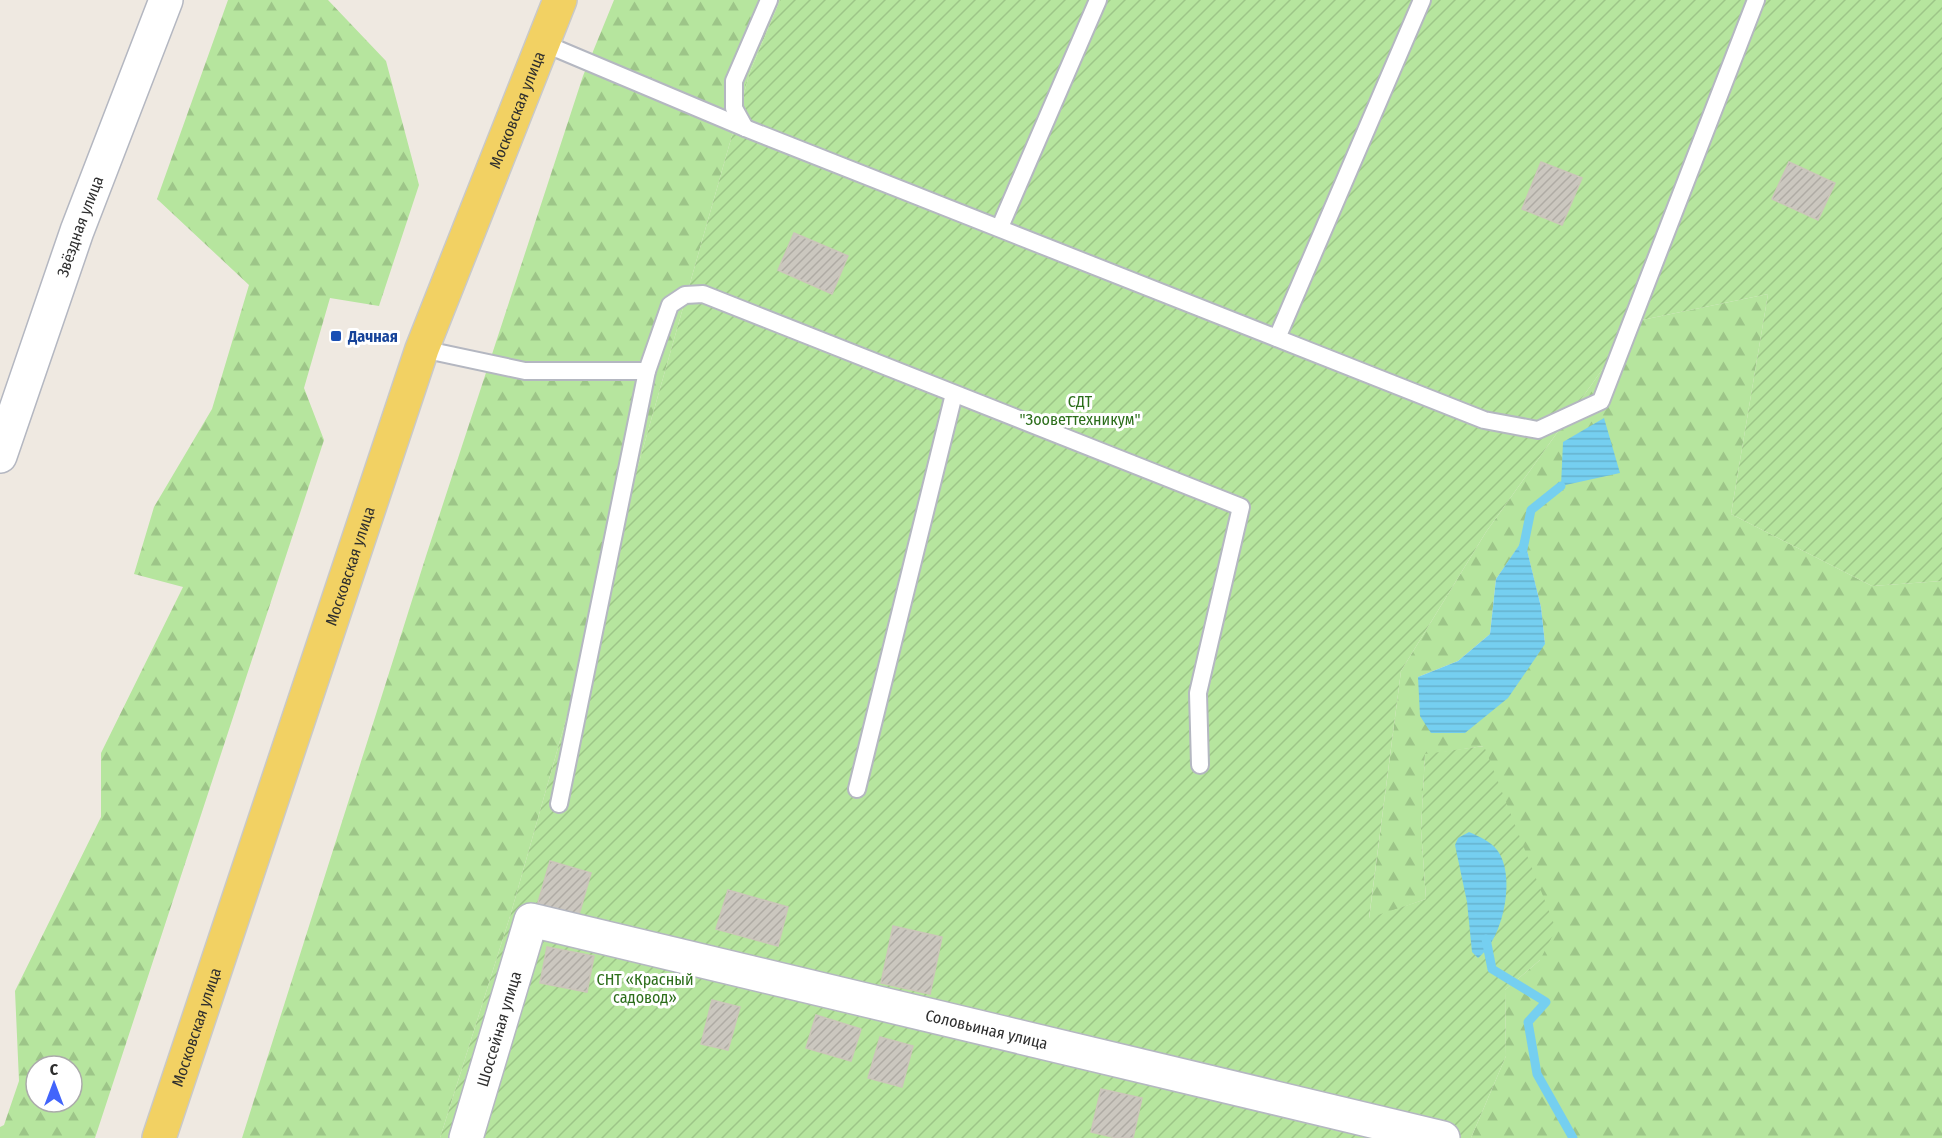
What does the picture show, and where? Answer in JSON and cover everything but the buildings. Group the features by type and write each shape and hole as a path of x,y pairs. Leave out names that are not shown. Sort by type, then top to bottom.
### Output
{"main road":[{"name":"Московская улица","path":"159,1138 422,350 560,0"}],"street":[{"name":"Звёздная улица","path":"0,456 10,397 166,0"},
{"name":"Шоссейная улица","path":"466,1138 531,920"},
{"name":"Соловьиная улица","path":"531,920 1443,1138"}],"lane":[{"path":"745,128 734,108 734,81 769,0"},
{"path":"1000,227 1098,0"},
{"path":"1277,338 1422,0"},
{"path":"543,43 745,128 1484,420 1538,430 1601,401 1756,0"},
{"path":"559,804 646,371 670,304 685,295 703,294 1241,507 1198,693 1200,765"},
{"path":"422,350 525,371 646,371"},
{"path":"857,789 954,394"}],"green space":[{"path":"228,0 328,0 386,61 419,185 379,306 330,298 304,388 324,440 95,1138 0,1138 0,1127 4,1125 19,1081 15,991 101,817 101,753 183,587 134,574 154,507 212,409 249,285 157,199"},
{"path":"614,0 780,0 750,72 511,913 440,1138 242,1138 426,556 583,76"},
{"name":"СДТ \"Зооветтехникум\"","path":"780,0 1942,0 1942,581 1872,586 1731,514 1768,294 1637,321 1486,532 1401,671 1369,918 1426,899 1421,829 1425,754 1484,746 1556,929 1540,960 1505,990 1506,1056 1471,1138 440,1138 511,913 750,72"},
{"path":"1768,294 1731,514 1872,586 1942,581 1942,1138 1471,1138 1506,1056 1505,990 1540,960 1513,824 1483,746 1425,755 1421,829 1426,899 1369,919 1401,671 1486,532 1637,321","holes":["1524,539 1541,607 1545,644 1418,677 1458,661 1490,634 1496,579"]}],"water":[{"path":"1604,418 1620,473 1561,486 1563,442"},
{"path":"1524,538 1541,607 1545,644 1508,698 1465,733 1431,733 1420,716 1418,677 1458,661 1490,634 1496,579"},
{"path":"1469,832 1488,842 1497,850 1503,861 1506,875 1504,907 1500,923 1487,949 1478,958 1472,952 1467,902 1455,845 1458,838"}],"waterway":[{"path":"1523,549 1531,510 1561,486"},
{"path":"1486,939 1492,969 1546,1002 1528,1022 1537,1074 1573,1138"}],"place":[{"name":"Дачная","path":"336,336"}],"park label":[{"name":"СНТ «Красный садовод»","path":"645,988"}]}
